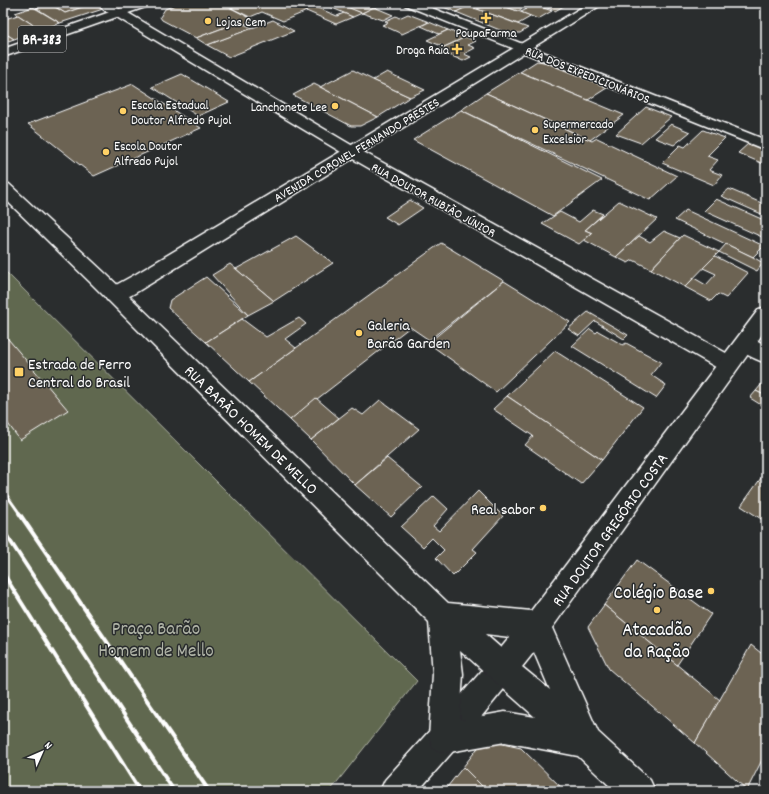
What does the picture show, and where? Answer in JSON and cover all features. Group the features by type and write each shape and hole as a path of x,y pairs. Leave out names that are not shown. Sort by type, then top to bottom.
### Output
{"main road":[{"name":"RUA DOUTOR RUBIÃO JÚNIOR","path":"103,3 352,152 728,364"},
{"name":"BR-383","path":"3,52 147,3"},
{"name":"RUA DOS EXPEDICIONÁRIOS","path":"409,3 766,145"},
{"name":"AVENIDA CORONEL FERNANDO PRESTES","path":"114,295 597,3"},
{"name":"RUA BARÃO HOMEM DE MELLO","path":"3,188 442,616 586,742 639,791"},
{"name":"RUA DOUTOR GREGÓRIO COSTA","path":"396,791 444,738 537,626 766,314"},
{"path":"745,343 766,355"},
{"path":"442,616 537,626 586,742 505,727 444,738 448,674 442,616"}],"green space":[{"name":"Praça Barão Homem de Mello","path":"3,269 417,681 330,791 3,791"}],"building":[{"path":"65,3 94,3 65,13 54,6"},
{"path":"94,3 103,9 60,23 36,8 50,4 65,13"},
{"name":"Lojas Cem","path":"180,3 221,3 254,20 245,24 239,22 196,38 162,20 160,17 165,9"},
{"path":"221,3 288,3 307,11 283,21 262,12 250,17"},
{"path":"288,3 306,3 337,16 344,13 353,17 336,24"},
{"path":"321,3 339,3 362,13 353,17"},
{"path":"357,3 383,3 362,13 347,7"},
{"path":"442,3 476,3 456,12 438,5"},
{"path":"490,3 495,3 532,16 518,24 477,9"},
{"path":"505,3 529,3 552,11 538,19 521,12 527,9 524,8 518,11 501,5"},
{"path":"535,3 569,3 555,11"},
{"name":"PoupaFarma","path":"469,6 528,28 520,33 507,33 456,12"},
{"path":"33,7 60,23 41,30 15,13"},
{"path":"374,7 393,15 383,20 362,13"},
{"path":"408,14 429,22 402,34 382,25 388,23 385,21 396,16 399,18"},
{"path":"18,15 41,30 14,39 3,32 3,17 5,19"},
{"path":"273,20 294,31 229,57 207,45"},
{"path":"239,22 253,28 207,45 196,38"},
{"path":"429,22 448,30 439,34 421,26"},
{"path":"448,30 466,37 444,47 427,40"},
{"path":"3,32 14,39 3,43"},
{"name":"Droga Raia","path":"466,37 476,41 468,45 475,48 464,54 471,57 463,61 438,50"},
{"path":"537,61 550,63 610,86 588,100 520,72"},
{"path":"353,70 410,97 378,117 320,87"},
{"path":"387,72 425,90 410,97 373,80"},
{"path":"520,72 624,115 590,140 486,93"},
{"path":"182,74 229,102 198,116 152,87"},
{"name":"Escola Doutor Alfredo Pujol","path":"133,84 201,128 94,176 28,124"},
{"name":"Lanchonete Lee","path":"314,84 378,117 360,126 351,126 293,95"},
{"path":"486,93 592,141 597,138 677,176 650,200 461,110"},
{"path":"646,107 671,117 641,143 616,134"},
{"path":"461,110 602,180 553,216 413,140"},
{"path":"671,124 690,132 674,145 655,138"},
{"path":"703,130 725,138 707,156 718,160 709,170 722,175 714,185 662,163 680,145 685,147"},
{"path":"749,143 766,150 766,165 738,153"},
{"path":"729,189 766,205 766,216 721,196"},
{"path":"716,199 766,221 766,233 762,237 704,211"},
{"path":"410,200 423,208 398,225 385,217"},
{"path":"619,201 657,219 616,257 584,240 592,233 585,230"},
{"path":"593,210 603,214 585,230 592,233 579,244 542,224 560,212 579,222"},
{"path":"686,210 764,246 753,257 675,220"},
{"path":"664,231 680,238 651,269 633,260 628,263 616,257 639,236 650,242"},
{"path":"683,235 719,252 685,287 651,269"},
{"path":"296,236 333,263 274,301 236,269"},
{"name":"Galeria Barão Garden","path":"441,243 504,281 429,340 410,327 290,420 249,382"},
{"path":"726,244 763,263 757,271 719,252"},
{"path":"715,256 748,273 726,298 718,294 711,301 685,287 694,278 706,285 716,274 703,268"},
{"path":"230,264 274,301 248,315 212,275"},
{"path":"206,277 248,315 206,342 168,308 170,300"},
{"path":"504,281 570,322 496,392 428,343"},
{"path":"588,312 628,335 624,339 595,321 579,336 568,329"},
{"path":"299,318 306,324 285,339 296,348 249,382 206,342 242,319 266,337"},
{"path":"590,329 596,333 598,331 623,345 626,343 661,362 651,375 666,385 656,398 572,346"},
{"name":"Estrada de Ferro Central do Brasil","path":"3,333 68,410 20,440 3,417"},
{"path":"555,351 643,407 602,460 507,396"},
{"path":"766,379 766,396 756,391"},
{"path":"756,391 766,396 766,408 750,398"},
{"path":"507,396 602,460 581,484 525,445 533,436 493,409"},
{"path":"316,398 339,418 311,440 290,420"},
{"path":"380,400 419,429 355,485 311,440 352,408 363,415"},
{"path":"387,458 422,487 391,517 355,485"},
{"path":"766,471 766,522 741,506"},
{"path":"478,491 503,516 473,549 477,552 453,576 436,558 444,550 432,538 423,547 401,527 434,496 448,509 433,526 439,531"},
{"name":"Atacadão da Ração","path":"637,560 711,614 677,665 604,605"},
{"path":"604,605 720,700 695,743 609,669 588,627"},
{"path":"751,645 766,657 766,752 747,790 695,743"},
{"path":"484,740 521,748 565,791 487,791 463,767"},
{"path":"463,767 487,791 444,791"}],"railway":[{"path":"3,490 20,514"},
{"path":"19,513 209,791"},
{"path":"3,530 174,791"},
{"path":"3,573 140,791"}],"place":[{"name":"PoupaFarma","path":"486,18"},
{"name":"Lojas Cem","path":"208,21"},
{"name":"Droga Raia","path":"457,49"},
{"name":"Lanchonete Lee","path":"335,106"},
{"name":"Escola Estadual Doutor Alfredo Pujol","path":"123,111"},
{"name":"Supermercado Excelsior","path":"535,130"},
{"name":"Escola Doutor Alfredo Pujol","path":"106,152"},
{"name":"Galeria Barão Garden","path":"359,333"},
{"name":"Estrada de Ferro Central do Brasil","path":"19,372"},
{"name":"Real sabor","path":"543,508"},
{"name":"Colégio Base","path":"711,591"},
{"name":"Atacadão da Ração","path":"657,610"}]}
